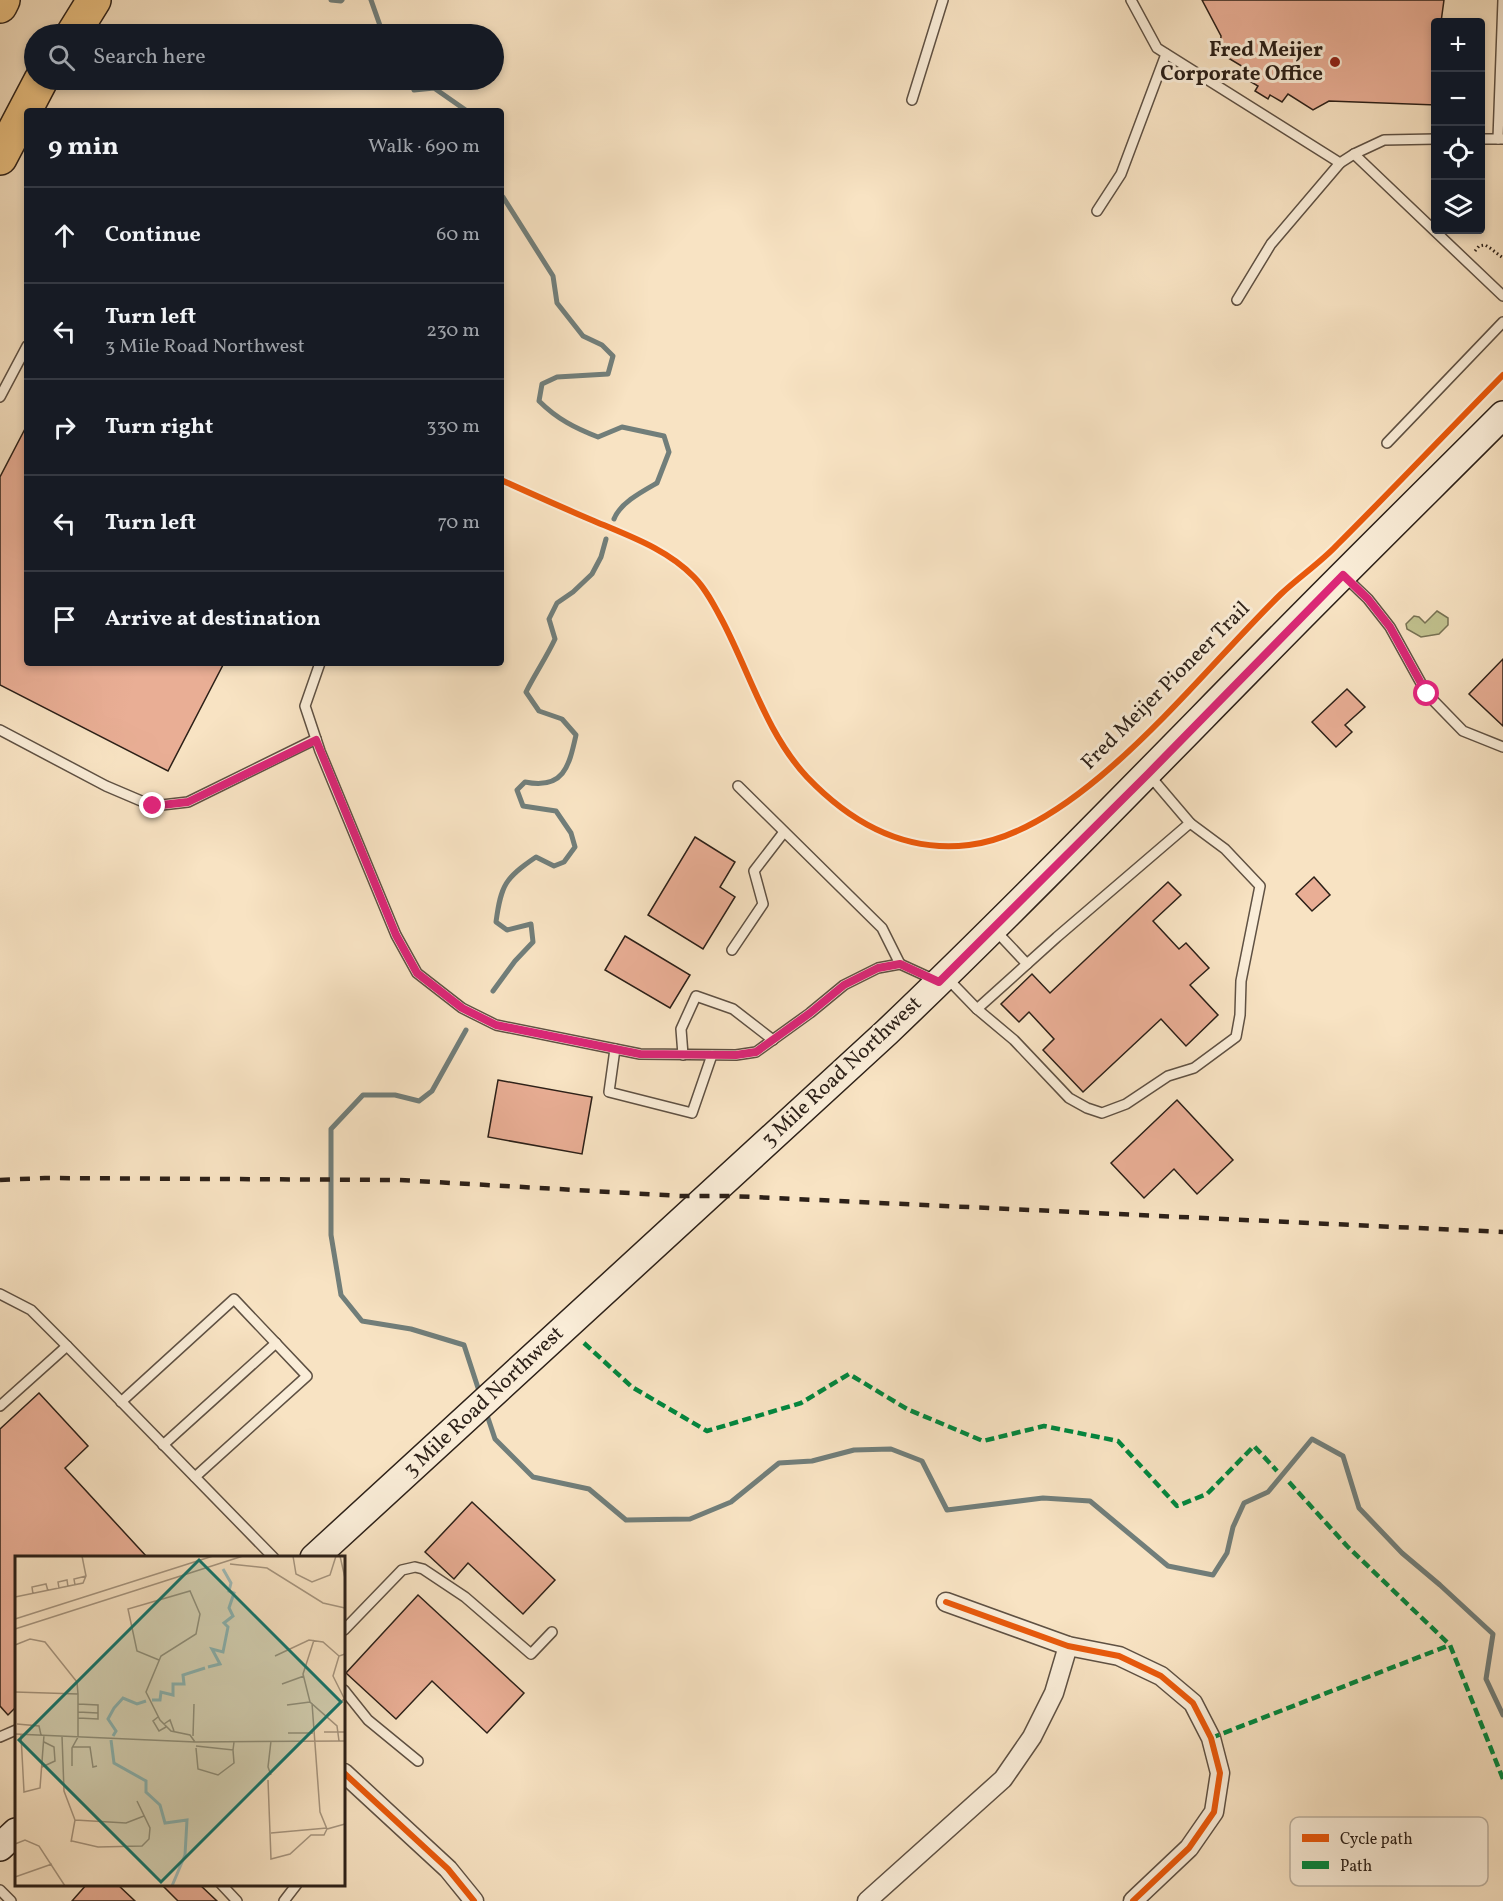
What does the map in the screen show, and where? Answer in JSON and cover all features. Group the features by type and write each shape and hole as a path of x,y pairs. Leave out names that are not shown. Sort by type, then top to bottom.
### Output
{"highway":[{"path":"0,6 3,0"},
{"path":"69,24 81,0"},
{"path":"79,24 94,0"},
{"path":"26,108 35,90"},
{"path":"28,108 39,90"},
{"path":"7,144 24,111"},
{"path":"7,144 24,115"}],"main road":[{"name":"3 Mile Road Northwest","path":"315,1556 942,979 1503,415"},
{"path":"0,1847 15,1833"}],"street":[{"path":"946,1602 1068,1646 1119,1656 1161,1676 1193,1703 1211,1738 1221,1773 1214,1812 1189,1848 1133,1901"},
{"path":"867,1901 1003,1779 1032,1737 1054,1693 1068,1646"},
{"path":"345,1774 448,1869 474,1901"}],"lane":[{"path":"912,100 943,0"},
{"path":"1131,0 1157,48 1340,163"},
{"path":"1500,139 1503,0"},
{"path":"1097,211 1121,174 1166,54"},
{"path":"1237,300 1271,243 1340,163 1384,140 1431,139"},
{"path":"1354,154 1503,296"},
{"path":"1387,443 1503,322"},
{"path":"0,397 24,352"},
{"path":"1343,575 1368,599 1390,627 1427,694 1463,731 1503,747"},
{"path":"319,666 305,706 316,740 396,935 417,973 462,1008 496,1025 640,1054 736,1055 756,1052 844,985 878,968 900,964 942,979 1014,1040 1069,1098 1087,1108 1102,1113 1125,1104 1168,1076 1194,1068 1236,1037 1240,1015 1241,981 1260,886 1226,849 1190,823 1148,774"},
{"path":"0,730 106,786 153,806 188,802 316,740"},
{"path":"738,786 882,928 900,964"},
{"path":"977,1009 1190,823"},
{"path":"732,950 763,904 754,871 784,832"},
{"path":"993,928 1027,964"},
{"path":"683,1054 681,1029 696,996 733,1009 773,1040"},
{"path":"615,1049 609,1092 692,1113 712,1055"},
{"path":"0,1294 31,1311 273,1556"},
{"path":"120,1402 234,1299 307,1376 195,1477"},
{"path":"163,1445 276,1343"},
{"path":"0,1406 67,1346"},
{"path":"345,1629 402,1570 415,1567 423,1569 465,1597 531,1654 552,1632"},
{"path":"345,1691 368,1720 418,1761"},
{"path":"0,1737 15,1730"},
{"path":"223,1886 237,1901"},
{"path":"284,1901 295,1886"},
{"path":"0,1890 11,1901"}],"path":[{"path":"1466,261 1482,245 1503,258"}],"green space":[{"path":"1437,611 1448,618 1448,625 1439,634 1421,637 1407,629 1406,624 1414,616 1419,617 1425,623"}],"building":[{"name":"Fred Meijer Corporate Office","path":"1202,0 1444,0 1442,18 1431,18 1431,105 1329,101 1313,110 1288,94 1282,102 1270,95 1268,99 1255,91 1258,86 1246,79 1250,71 1220,53 1221,36"},
{"path":"24,431 24,666 222,666 168,771 0,685 0,477"},
{"path":"1503,659 1503,726 1469,694"},
{"path":"1347,689 1365,707 1345,725 1352,732 1336,747 1312,722"},
{"path":"695,837 735,862 720,887 735,897 703,949 648,915"},
{"path":"1314,877 1330,895 1312,911 1296,894"},
{"path":"1168,882 1181,895 1153,921 1179,949 1186,943 1209,968 1190,985 1218,1015 1186,1046 1161,1019 1083,1092 1043,1050 1054,1039 1029,1012 1019,1022 1001,1004 1032,974 1050,993"},
{"path":"625,936 690,975 670,1008 605,970"},
{"path":"498,1080 592,1097 582,1154 488,1137"},
{"path":"1177,1100 1233,1160 1197,1194 1174,1169 1144,1198 1111,1163"},
{"path":"39,1393 88,1446 65,1468 146,1556 15,1556 15,1708 8,1715 0,1706 0,1429"},
{"path":"472,1502 555,1580 523,1614 468,1563 454,1579 425,1552"},
{"path":"418,1595 524,1693 487,1733 432,1681 396,1719 346,1673"},
{"path":"85,1886 119,1886 135,1901 72,1901"},
{"path":"163,1886 201,1886 217,1901 178,1901"}],"waterway":[{"path":"331,0 342,0"},
{"path":"371,0 379,24"},
{"path":"437,90 463,108"},
{"path":"504,199 553,276 557,303 583,336 602,345 613,356 608,374 557,377 542,384 539,401 567,422 598,437 622,427 664,436 669,452 657,483 621,508 614,519"},
{"path":"493,991 515,961 533,942 531,924 507,930 496,922 500,899 506,883 517,871 536,857 554,866 564,862 575,847 571,833 556,811 523,806 517,790 525,782 538,784 556,779 567,766 576,735 562,719 539,711 526,692 555,639 549,619 557,603 592,574 601,557 606,539"},
{"path":"466,1030 432,1091 419,1101 395,1095 363,1095 331,1129 331,1235 341,1295 362,1321 411,1329 464,1345 480,1394"},
{"path":"486,1412 495,1439 533,1477 589,1489 626,1520 690,1519 731,1502 779,1463 812,1461 854,1450 891,1449 922,1461 947,1510 1043,1498 1090,1501 1168,1566 1213,1575 1227,1553 1233,1527 1244,1503 1268,1492 1312,1439 1343,1456 1359,1508 1402,1553 1493,1634 1486,1679 1503,1715"}],"railway":[{"path":"0,1180 45,1178 399,1180 681,1196 731,1196 1503,1232"}],"marked path":[{"path":"584,1343 632,1387 707,1431 801,1403 849,1374 907,1409 983,1441 1044,1426 1118,1441 1177,1506 1207,1494 1254,1446 1277,1471"},
{"path":"1289,1482 1347,1546 1450,1645 1503,1779"},
{"path":"1211,1738 1450,1645"}],"cycle path":[{"name":"Fred Meijer Pioneer Trail","path":"504,481 647,544 672,559 694,577 723,622 760,703 781,742 807,777 841,808 879,831 900,839 922,844 969,845 1011,834 1054,811 1096,780 1177,703 1281,594 1330,552 1503,375"},
{"path":"946,1602 1068,1646 1119,1656 1161,1676 1193,1703 1211,1738 1220,1773 1214,1812 1189,1848 1133,1901"},
{"path":"345,1774 448,1869 474,1901"}],"place":[{"name":"Fred Meijer Corporate Office","path":"1335,62"}],"route":[{"path":"153,806 188,802 316,740 396,935 417,973 462,1008 496,1025 640,1054 736,1055 756,1052 844,985 878,968 900,964 939,982 1343,575 1368,599 1390,627 1427,694"}]}
